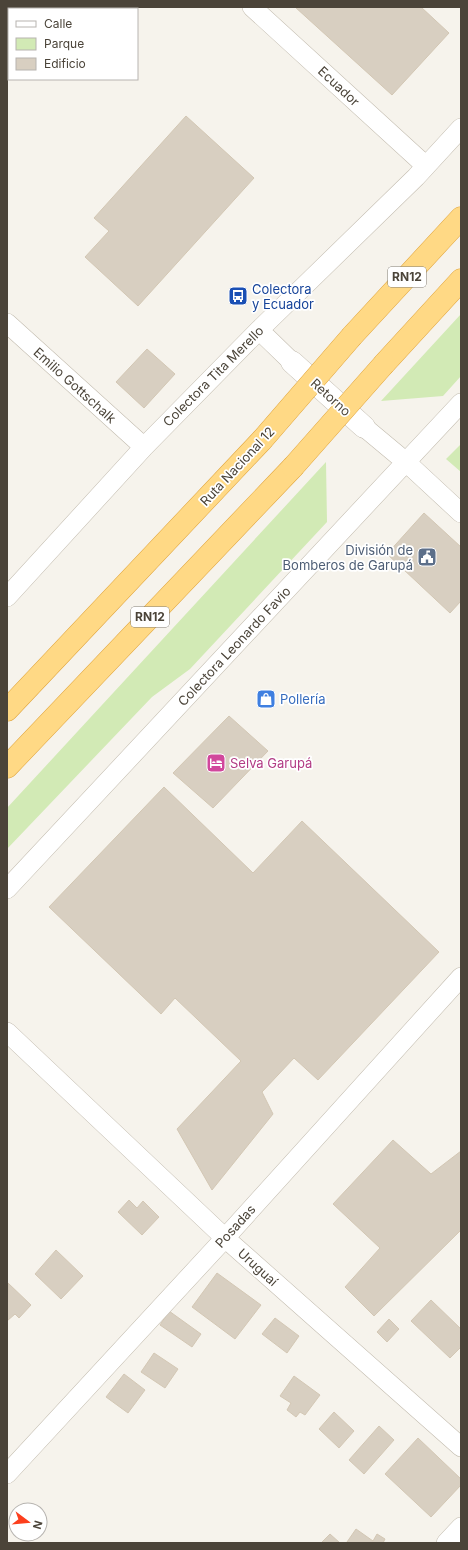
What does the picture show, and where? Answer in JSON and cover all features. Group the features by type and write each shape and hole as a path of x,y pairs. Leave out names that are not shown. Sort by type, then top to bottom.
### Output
{"highway":[{"name":"Ruta Nacional 12","path":"7,710 262,440 352,336 461,218"},
{"name":"RN12","path":"7,767 294,467 384,364 461,280"}],"street":[{"name":"Ecuador","path":"252,7 426,166"},
{"name":"Colectora Tita Merello","path":"7,598 144,447 259,330 426,166 461,128"},
{"name":"Emilio Gottschalk","path":"7,323 144,447"},
{"name":"Retorno","path":"259,330 292,362 364,427 406,462 461,513"},
{"name":"Colectora Leonardo Favio","path":"7,889 461,403"},
{"name":"Posadas","path":"7,1474 224,1238 461,976"},
{"name":"Uruguaí","path":"7,1032 224,1238 461,1447"},
{"path":"446,1543 461,1527"}],"green space":[{"path":"461,314 461,376 443,396 381,401"},
{"path":"461,444 461,472 446,459"},
{"path":"326,462 327,522 190,669 152,697 7,849 7,808"}],"building":[{"path":"17,7 40,7 39,8"},
{"path":"295,7 421,7 449,33 392,95"},
{"path":"186,116 254,178 138,306 85,257 109,231 94,218"},
{"path":"147,349 175,374 144,408 116,382"},
{"path":"424,513 461,547 461,601 450,613 387,554"},
{"path":"229,716 268,751 213,808 173,773"},
{"path":"164,787 253,873 302,821 439,952 318,1080 294,1058 262,1092 273,1114 212,1190 177,1129 241,1061 175,998 161,1014 49,907"},
{"path":"393,1140 431,1174 461,1151 461,1230 374,1316 345,1287 380,1248 333,1204"},
{"path":"129,1200 137,1208 143,1201 159,1217 142,1235 118,1212"},
{"path":"56,1250 83,1276 61,1299 35,1274"},
{"path":"217,1273 261,1305 235,1339 192,1307"},
{"path":"8,1283 31,1305 19,1318 15,1314 7,1321"},
{"path":"431,1300 461,1329 461,1347 450,1358 411,1321"},
{"path":"169,1311 201,1334 192,1347 160,1325"},
{"path":"275,1318 299,1336 287,1353 262,1334"},
{"path":"389,1319 399,1329 387,1342 377,1332"},
{"path":"154,1353 178,1369 165,1388 141,1372"},
{"path":"124,1374 145,1390 128,1413 106,1397"},
{"path":"294,1376 320,1395 305,1415 300,1412 296,1417 287,1410 291,1403 280,1396"},
{"path":"334,1412 354,1431 339,1448 319,1429"},
{"path":"379,1426 394,1440 364,1474 349,1460"},
{"path":"418,1438 461,1479 461,1485 431,1517 385,1474"},
{"path":"356,1529 373,1541 377,1534 385,1539 383,1543 347,1542"},
{"path":"330,1534 340,1543 321,1543"}],"place":[{"name":"Colectora y Ecuador","path":"238,296"},
{"name":"División de Bomberos de Garupá","path":"427,557"},
{"name":"Pollería","path":"266,699"},
{"name":"Selva Garupá","path":"216,763"}]}
